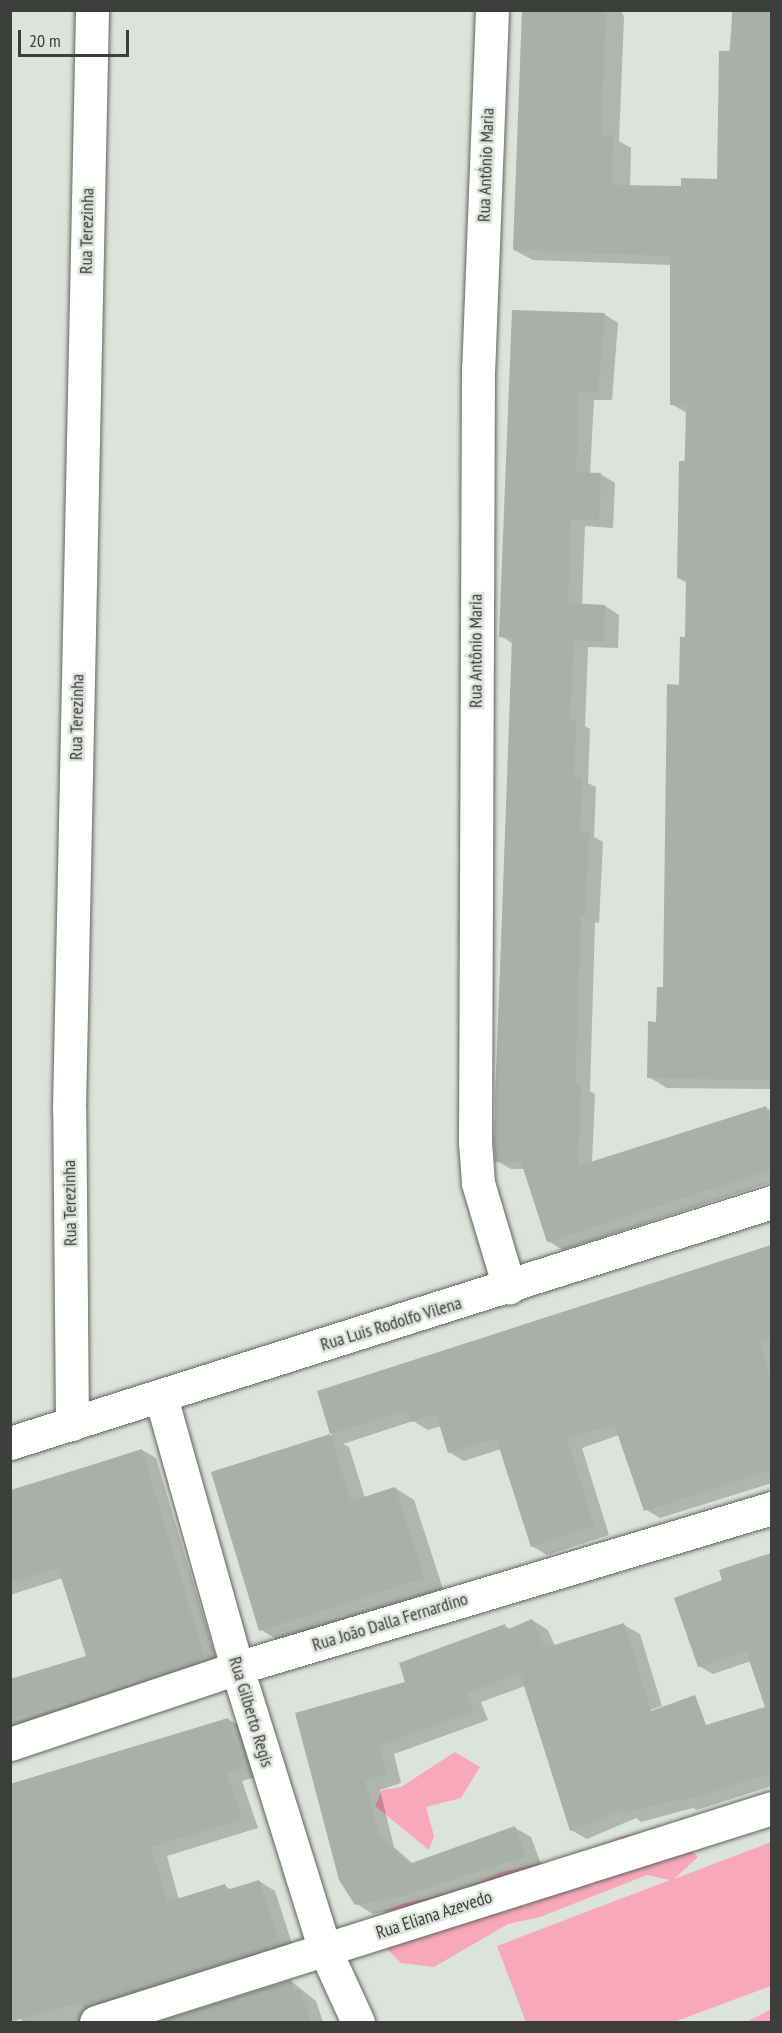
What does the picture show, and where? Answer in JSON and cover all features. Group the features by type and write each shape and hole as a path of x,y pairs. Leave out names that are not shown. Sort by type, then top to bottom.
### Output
{"street":[{"name":"Rua Terezinha","path":"72,1424 69,1109 92,10"},
{"name":"Rua Antônio Maria","path":"492,10 478,367 475,1142 478,1183 508,1287"},
{"name":"Rua Luis Rodolfo Vilena","path":"10,1443 771,1202"},
{"name":"Rua Gilberto Regis","path":"161,1397 237,1668 325,1950 358,2022"},
{"name":"Rua João Dalla Fernardino","path":"10,1744 237,1668 771,1508"},
{"name":"Rua Eliana Azevedo","path":"96,2022 771,1808"}],"shaded area":[{"path":"455,1752 480,1767 461,1798 426,1807 434,1836 429,1850 375,1806 382,1790 401,1787"},
{"path":"655,1830 685,1845 698,1857 674,1879 771,1842 771,1986 674,2022 526,2022 497,1946 670,1880 647,1875 540,1917 508,1924 434,1967 401,1963 383,1945 378,1922 384,1911 402,1904 462,1890 501,1872 588,1853 619,1837"},
{"path":"770,2010 771,2022 746,2022"}],"building":[{"path":"522,10 606,10 601,135 613,136 612,185 681,186 681,178 717,179 719,51 731,51 732,10 771,10 771,1080 647,1078 648,1021 656,1022 657,987 663,987 667,684 679,685 680,637 685,637 686,579 677,578 679,461 685,461 686,405 670,405 670,256 513,250"},
{"path":"512,310 605,313 598,393 579,392 576,472 601,473 599,520 571,519 568,603 605,605 604,641 574,640 570,720 576,719 574,777 582,778 580,833 589,833 585,915 581,915 575,1084 581,1084 578,1166 766,1106 771,1124 771,1170 547,1242 521,1162 495,1162 494,1141 512,638 499,637"},
{"path":"771,1245 771,1339 760,1343 771,1378 771,1470 644,1511 614,1424 567,1439 594,1526 531,1547 496,1438 448,1453 436,1414 411,1422 407,1410 330,1434 317,1391"},
{"path":"330,1434 351,1501 395,1487 424,1578 259,1631 211,1472"},
{"path":"142,1449 205,1658 10,1720 10,1679 86,1656 58,1568 10,1583 10,1491"},
{"path":"771,1553 771,1773 680,1802 679,1799 624,1813 623,1809 570,1831 520,1673 466,1693 473,1711 379,1746 386,1774 365,1781 379,1836 409,1864 515,1826 526,1856 398,1897 355,1905 339,1880 295,1713 405,1682 399,1663 505,1624 506,1630 532,1619 545,1648 624,1623 651,1711 695,1695 706,1725 765,1707 746,1651 698,1667 674,1598 722,1580 719,1570"},
{"path":"228,1718 243,1767 226,1772 242,1819 151,1847 167,1902 225,1884 227,1890 259,1880 280,1944 84,2008 83,2002 10,2022 10,1784"},
{"path":"291,1980 295,1991 300,1990 311,2022 157,2022"}]}
